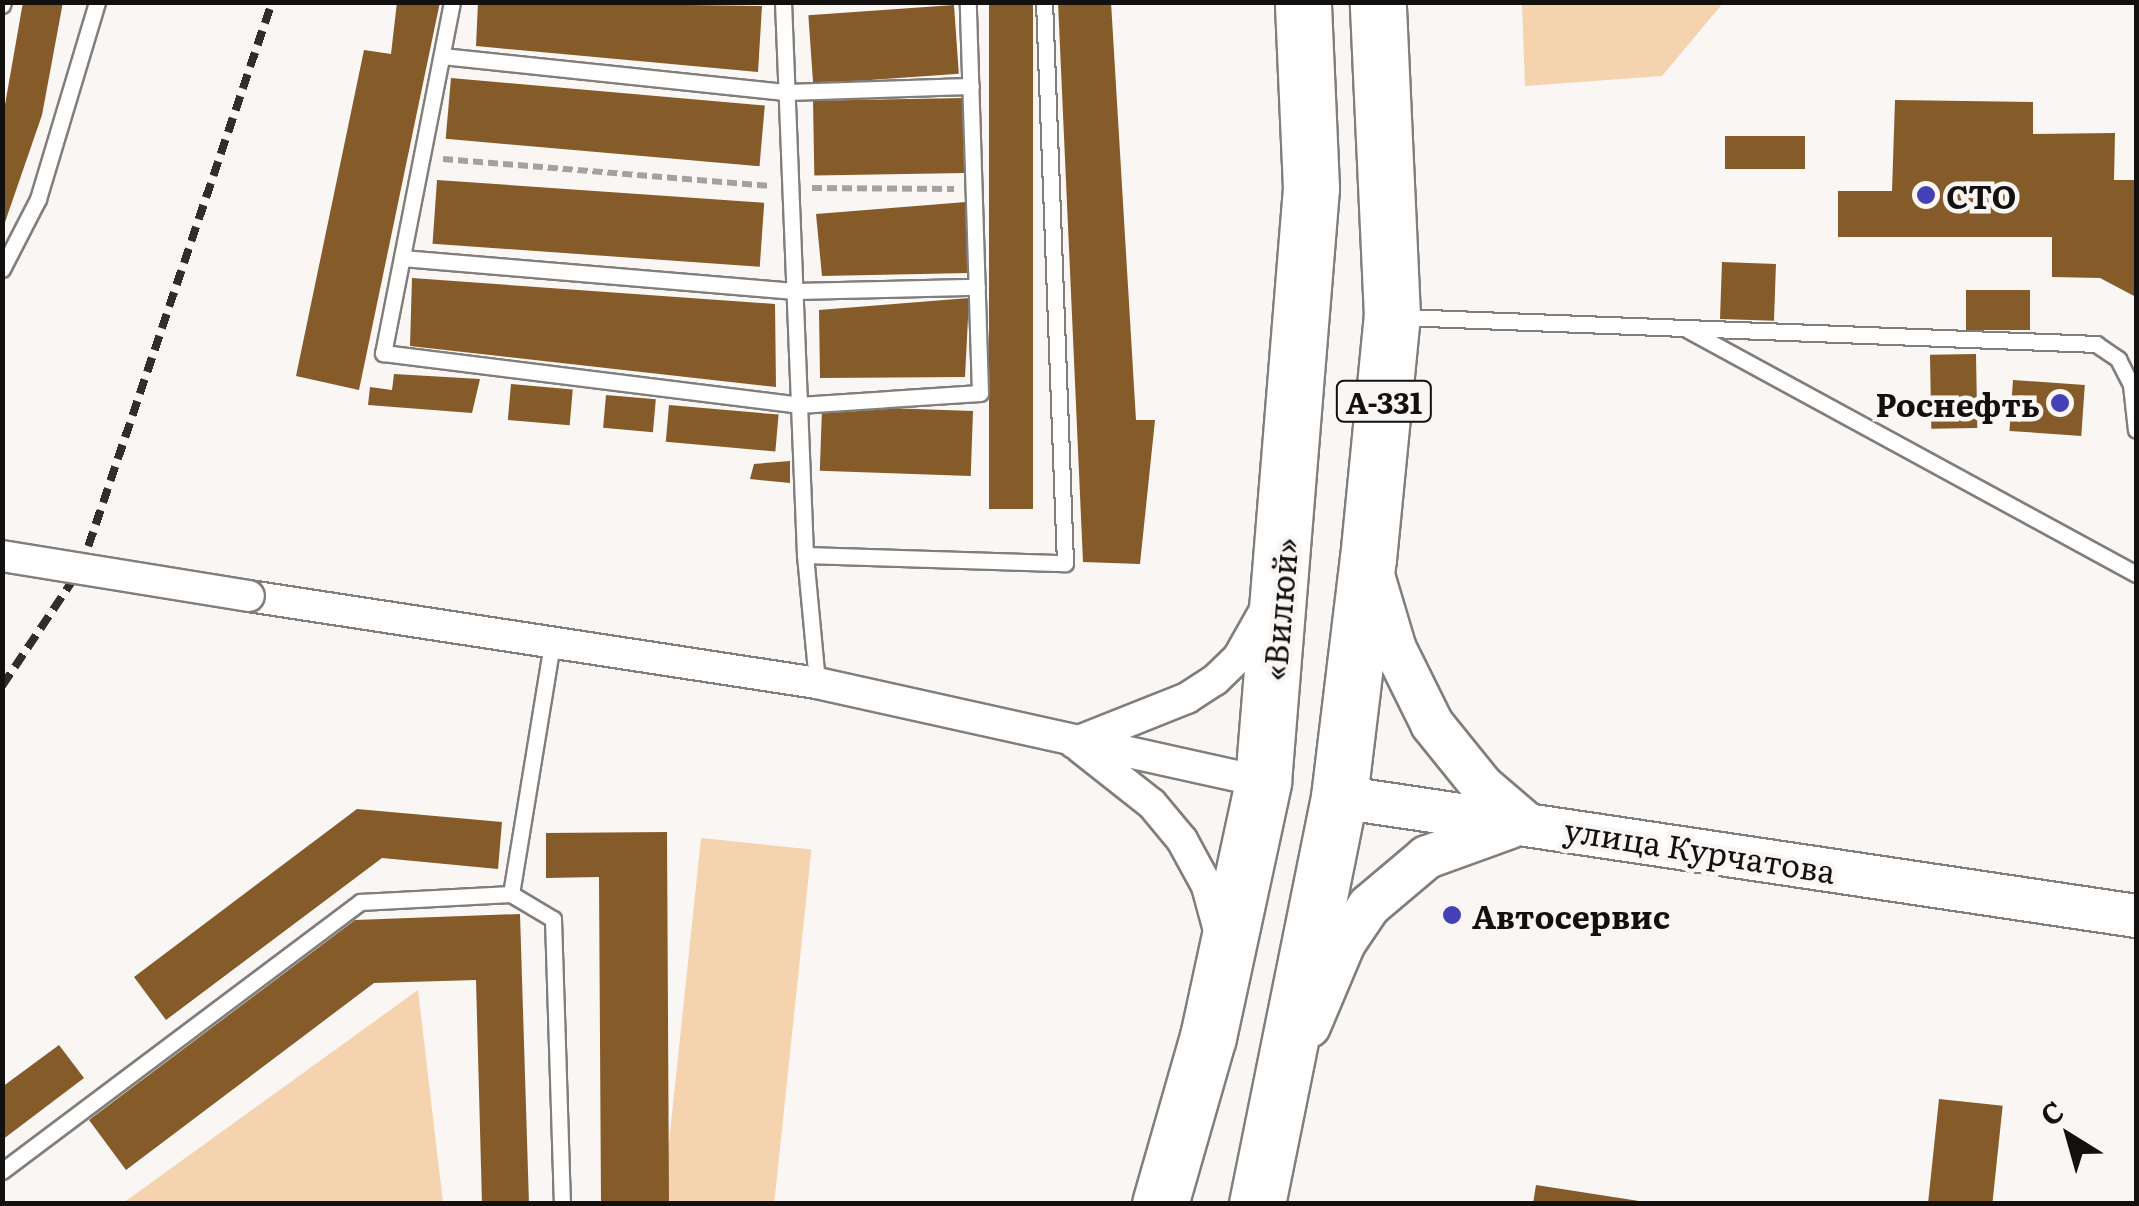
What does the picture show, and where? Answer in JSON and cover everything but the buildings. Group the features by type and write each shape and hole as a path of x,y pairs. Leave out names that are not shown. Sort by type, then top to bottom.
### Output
{"highway":[{"name":"«Вилюй»","path":"1160,1204 1226,959 1263,782 1283,578 1310,188 1303,2"},
{"name":"А-331","path":"1258,1204 1339,797 1368,559 1392,316 1378,2"},
{"name":"улица Курчатова","path":"1263,782 1339,797"}],"main road":[{"path":"1280,1093 1344,943 1368,906 1427,858 1525,822 1482,786 1432,724 1395,649 1368,559"},
{"name":"улица Курчатова","path":"1339,797 2136,916"}],"street":[{"path":"2,556 817,683 1263,782"},
{"path":"1074,743 1187,698 1215,680 1238,658 1283,578"},
{"path":"1074,743 1152,804 1182,840 1207,886 1226,959"}],"lane":[{"path":"2,269 38,199 98,2"},
{"path":"452,2 384,353 799,405 980,393 968,2"},
{"path":"783,2 805,555 817,683"},
{"path":"805,555 1065,563 1044,2"},
{"path":"442,56 787,92 970,86"},
{"path":"402,258 795,291 977,287"},
{"path":"1392,316 2096,344 2118,360 2131,385 2136,430"},
{"path":"1683,328 2136,574"},
{"path":"510,894 552,643"},
{"path":"2,1171 360,902 510,894 553,919 562,1204"}],"path":[{"path":"422,157 790,188 974,189"}],"shaded area":[{"path":"1522,2 1723,3 1662,76 1525,86"},
{"path":"701,838 811,850 774,1204 663,1201"},
{"path":"418,990 443,1203 123,1203"}],"railway":[{"path":"2,686 81,568 272,2"}],"place":[{"name":"СТО","path":"1926,195"},
{"name":"Роснефть","path":"2060,403"},
{"name":"Автосервис","path":"1452,915"}]}
